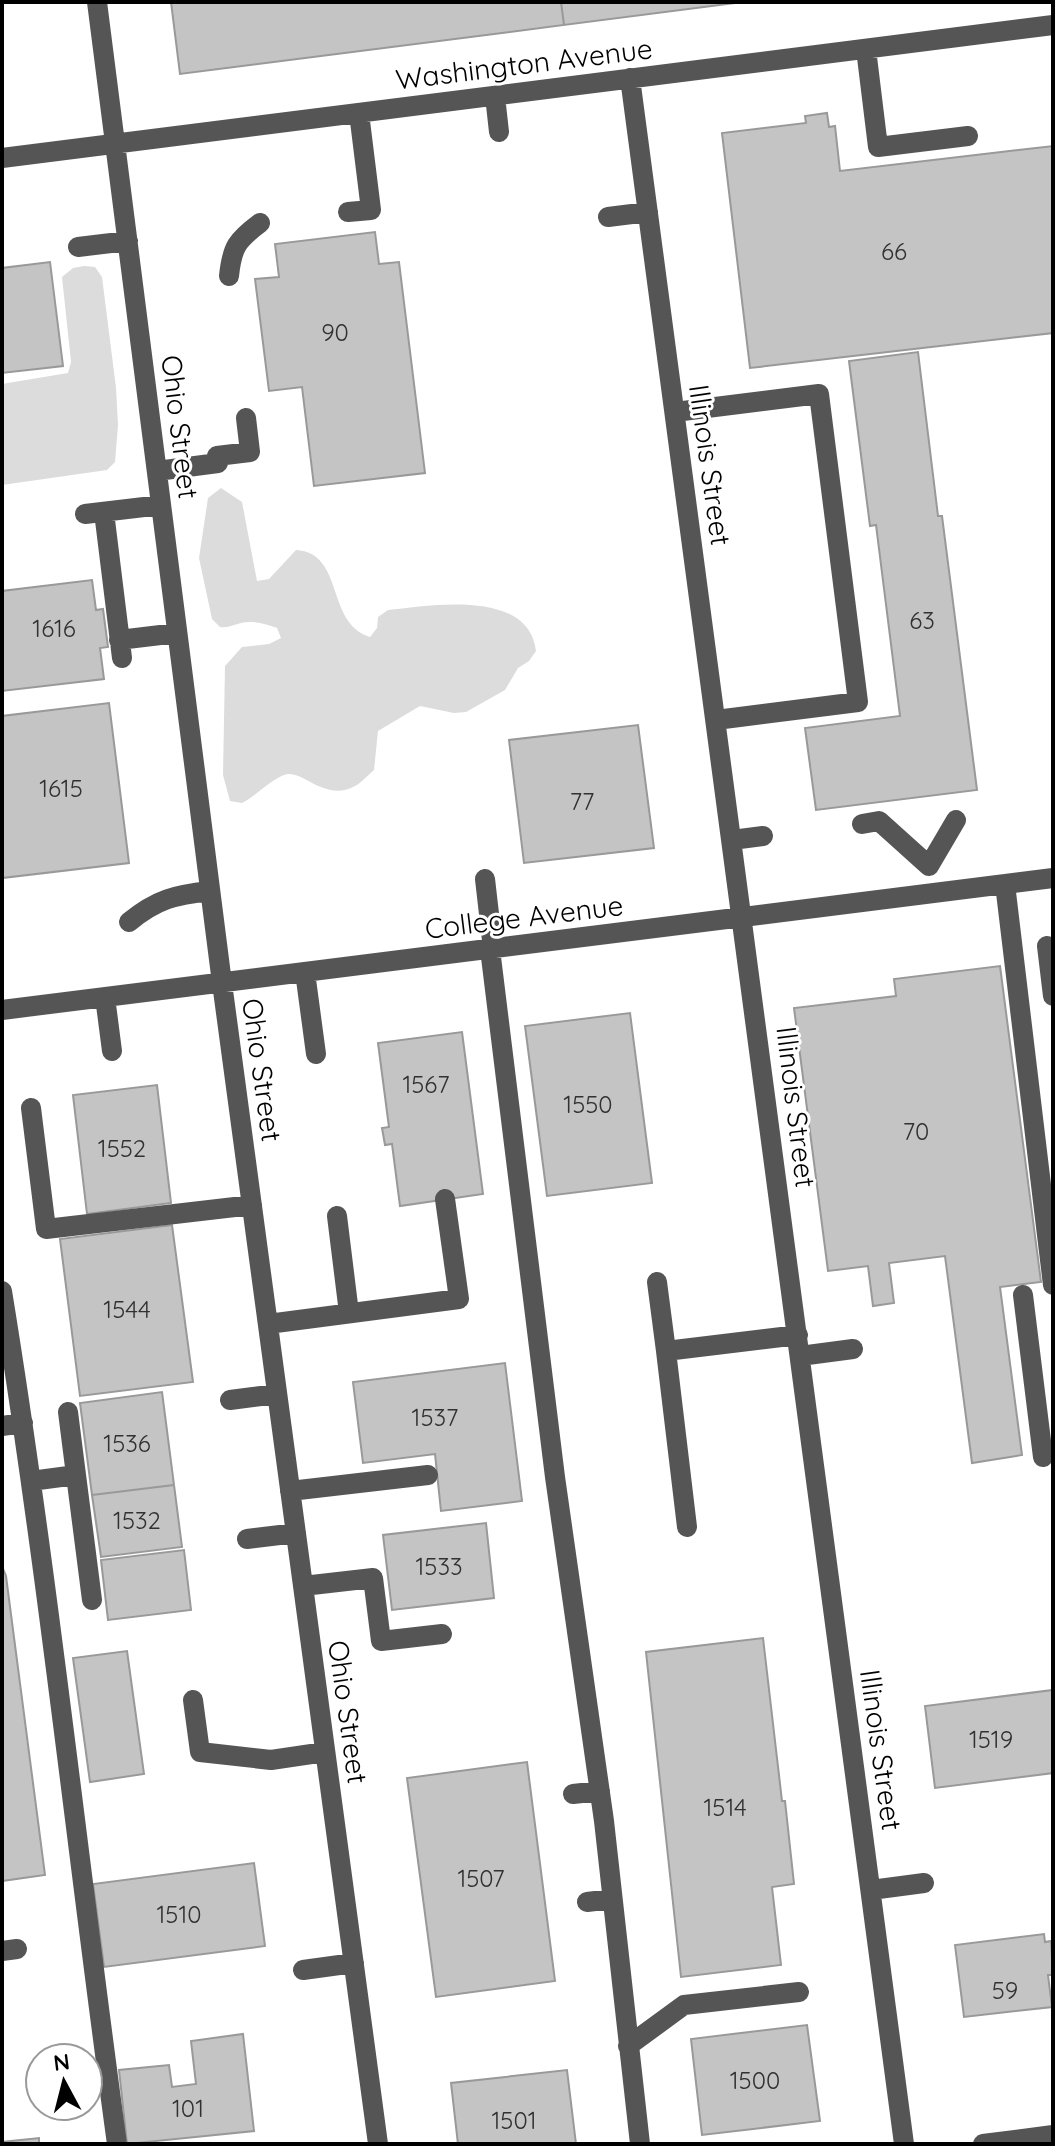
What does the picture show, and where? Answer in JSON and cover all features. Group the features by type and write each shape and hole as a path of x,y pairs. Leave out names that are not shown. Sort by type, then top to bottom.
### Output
{"street":[{"name":"Ohio Street","path":"97,2 222,983 378,2144"},
{"name":"Washington Avenue","path":"2,158 1053,25"},
{"path":"866,49 878,147 968,136"},
{"name":"Illinois Street","path":"630,78 904,2144"},
{"path":"495,96 499,132"},
{"path":"348,212 371,210 359,113"},
{"path":"608,217 648,212"},
{"path":"229,276 231,253 242,237 260,223"},
{"path":"78,247 128,241"},
{"path":"675,412 819,394 858,702 716,720"},
{"path":"157,471 218,463 217,456 250,452 246,418"},
{"path":"161,505 94,513 120,649 177,633"},
{"path":"933,893 929,866 956,820"},
{"path":"862,824 879,821 929,866"},
{"path":"732,840 763,836"},
{"name":"College Avenue","path":"2,1010 1053,878"},
{"path":"485,879 555,1477 600,1791 640,2144"},
{"path":"1005,884 1053,1285"},
{"path":"129,922 148,906 175,895 210,891"},
{"path":"1013,950 1050,945 1053,996"},
{"path":"305,972 316,1054"},
{"path":"105,997 112,1051"},
{"path":"31,1108 46,1229 252,1205"},
{"path":"268,1324 459,1299 445,1199"},
{"path":"337,1216 349,1313"},
{"path":"657,1282 687,1527"},
{"path":"2,1291 104,1993 117,2144"},
{"path":"1023,1295 1046,1427 1043,1457"},
{"path":"666,1351 799,1345 853,1349"},
{"path":"230,1400 277,1394"},
{"path":"68,1412 92,1600"},
{"path":"2,1426 23,1423"},
{"path":"31,1481 76,1475"},
{"path":"290,1491 428,1475"},
{"path":"247,1539 296,1533"},
{"path":"303,1586 373,1578 381,1641 442,1634"},
{"path":"193,1700 200,1752 271,1760 325,1752"},
{"path":"573,1794 600,1791"},
{"path":"871,1890 924,1883"},
{"path":"587,1902 612,1899"},
{"path":"303,1970 354,1963"},
{"path":"628,2046 684,2005 799,1992"},
{"path":"983,2144 1053,2135"}],"shaded area":[{"path":"95,267 102,277 116,388 118,425 115,462 107,470 2,485 2,384 68,373 71,362 62,277 73,268"},
{"path":"221,488 242,502 257,581 269,579 296,550 311,554 322,563 346,618 356,629 370,637 377,628 378,617 388,610 476,605 498,609 516,618 529,631 536,651 529,661 518,668 505,690 466,712 454,713 420,706 378,731 374,770 355,786 333,790 291,774 284,775 242,803 230,801 223,775 225,666 242,647 269,644 281,638 277,628 269,625 250,622 220,627 212,619 199,558 208,498"}],"building":[{"path":"171,2 561,2 564,25 180,74"},
{"path":"561,2 743,2 564,25"},
{"path":"827,113 829,127 835,126 840,171 1053,146 1053,333 750,368 722,133 806,123 805,116"},
{"path":"375,232 379,264 399,262 425,473 314,486 302,387 269,391 255,279 279,277 275,244"},
{"path":"50,262 63,366 2,373 2,268"},
{"path":"918,352 977,790 816,810 805,728 900,716 876,525 870,526 849,361"},
{"path":"92,580 96,610 103,609 108,647 100,648 104,679 2,691 2,591"},
{"path":"109,703 129,863 2,878 2,716"},
{"path":"638,725 654,848 524,863 509,740"},
{"path":"1000,966 1041,1282 1000,1287 1022,1455 972,1463 945,1256 889,1263 894,1303 873,1306 868,1266 828,1271 794,1008 896,996 894,979"},
{"path":"630,1013 652,1183 547,1196 525,1026"},
{"path":"462,1032 483,1194 400,1206 392,1144 385,1145 382,1128 389,1127 378,1043"},
{"path":"157,1085 171,1203 87,1214 73,1095"},
{"path":"172,1225 193,1382 80,1396 60,1239"},
{"path":"505,1363 522,1501 441,1511 435,1454 363,1463 353,1382"},
{"path":"162,1392 174,1485 92,1495 80,1403"},
{"path":"174,1485 182,1547 101,1557 92,1495"},
{"path":"486,1523 494,1598 392,1610 383,1535"},
{"path":"184,1550 191,1610 108,1620 101,1560"},
{"path":"2,1566 6,1576 45,1875 2,1881"},
{"path":"763,1638 794,1884 772,1887 781,1965 681,1977 646,1652"},
{"path":"127,1651 144,1774 90,1782 73,1658"},
{"path":"1053,1690 1053,1773 935,1788 925,1706"},
{"path":"527,1762 555,1981 436,1997 407,1778"},
{"path":"254,1863 265,1946 104,1967 93,1884"},
{"path":"1044,1934 1045,1942 1051,1941 1053,1975 1048,1975 1052,2007 964,2017 955,1945"},
{"path":"807,2025 820,2121 702,2135 691,2039"},
{"path":"243,2034 254,2131 127,2144 119,2070 169,2065 172,2087 196,2084 191,2041"},
{"path":"567,2070 576,2144 458,2144 451,2083"},
{"path":"39,2138 39,2144 2,2144 2,2142"}]}
